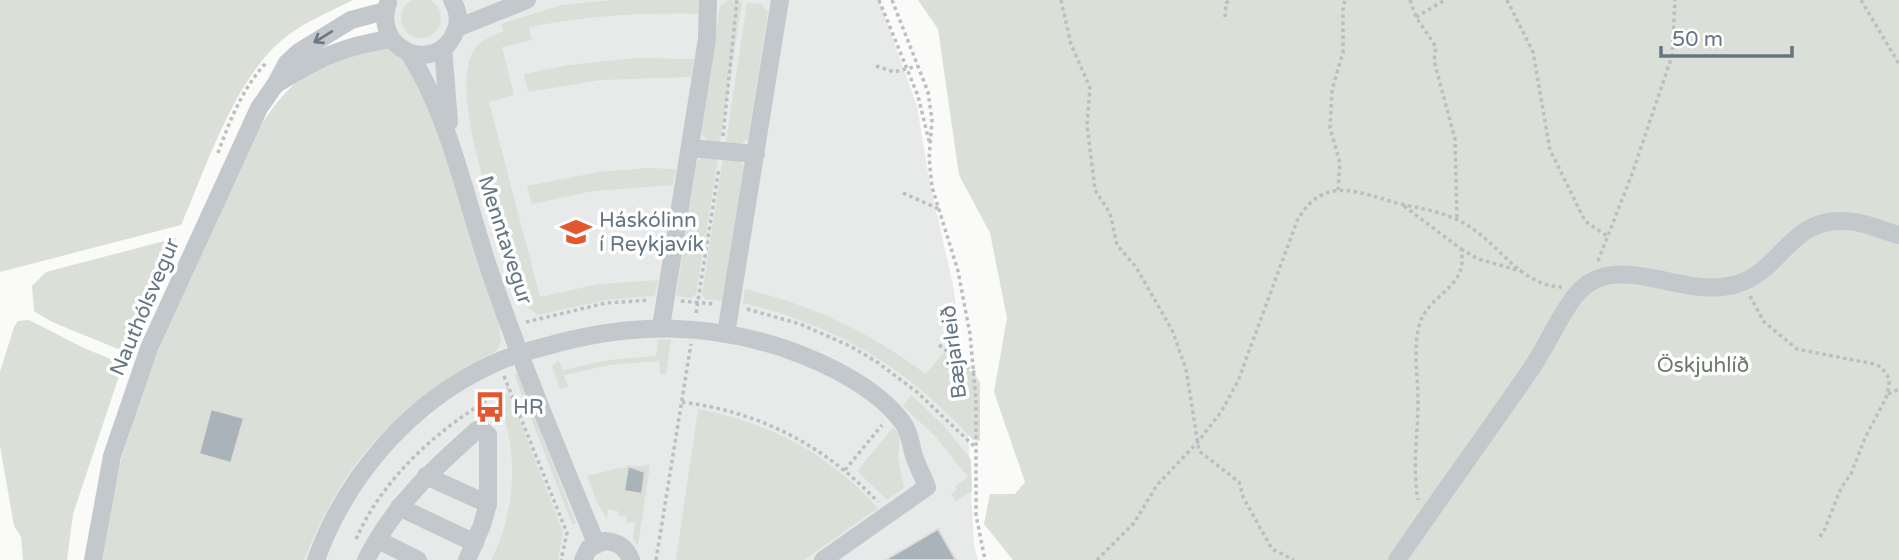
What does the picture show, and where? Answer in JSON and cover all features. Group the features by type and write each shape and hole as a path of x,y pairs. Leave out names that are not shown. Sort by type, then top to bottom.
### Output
{"street":[{"path":"388,6 385,21 391,39 398,47 409,53 432,54 452,39 457,28 458,16 452,0"},
{"path":"457,28 527,0"},
{"path":"661,327 707,39 708,0"},
{"path":"726,334 780,0"},
{"name":"Nauthólsvegur","path":"93,560 112,456 149,348 259,108 287,63 327,33 351,20 388,6"},
{"name":"Nauthólsvegur","path":"275,85 310,63 342,49 391,39"},
{"name":"Menntavegur","path":"443,48 450,138"},
{"name":"Menntavegur","path":"409,53 433,96 450,138 480,241 519,355 596,543"},
{"path":"690,148 756,154"},
{"path":"1396,560 1542,352 1574,297 1588,283 1607,276 1641,277 1701,288 1740,283 1769,267 1795,237 1826,221 1866,223 1899,235"},
{"path":"321,558 338,511 355,482 418,411 440,410 479,383 497,362 588,335 661,327 693,329 762,341 821,363 850,378 892,412 910,435 914,454 927,487 824,560"},
{"path":"366,560 399,507 426,476 477,430 482,430 488,435 488,504 467,560"},
{"path":"426,476 488,504"},
{"path":"399,507 475,543"},
{"path":"379,540 418,560"},
{"path":"583,560 589,548 596,543 613,541 627,551 631,560"}],"path":[{"name":"Bæjarleið","path":"879,0 922,108 930,143"},
{"name":"Bæjarleið","path":"892,0 931,106 930,173 958,271 970,334 975,373 976,515 985,560"},
{"path":"1061,0 1071,44 1090,88 1087,125 1095,190 1110,213 1117,245 1136,267 1172,330 1186,369 1199,451 1239,482 1243,497 1272,549 1294,560"},
{"path":"1225,17 1226,3 1230,0"},
{"path":"1338,190 1340,163 1330,128 1332,90 1343,52 1345,0"},
{"path":"1410,0 1416,17 1436,47 1434,61 1455,139 1457,220"},
{"path":"1416,17 1445,0"},
{"path":"1507,0 1533,52 1550,150 1585,220 1607,236"},
{"path":"1607,276 1598,270 1597,265 1632,174 1672,56 1675,0"},
{"path":"1861,0 1899,64"},
{"path":"876,66 894,72 918,66"},
{"path":"1097,560 1134,523 1157,485 1197,443 1221,412 1238,380 1297,221 1310,203 1325,193 1354,190 1402,205 1442,212 1472,228 1522,272"},
{"path":"903,193 939,209"},
{"path":"1402,205 1461,249 1478,258 1522,272 1550,287 1588,283"},
{"path":"1426,518 1419,507 1415,480 1417,338 1419,323 1426,311 1458,279 1464,260 1461,249"},
{"path":"1731,285 1748,293 1764,321 1797,349 1881,366 1889,379 1887,395 1818,539"},
{"path":"656,560 693,329"},
{"path":"939,345 975,373"},
{"path":"497,362 567,533 561,560"},
{"path":"845,470 912,387"},
{"path":"1887,395 1899,389"},
{"path":"682,402 729,410 775,426 819,450 845,470 879,503"}],"shaded area":[{"name":"Háskólinn í Reykjavík","path":"390,0 879,0 917,106 929,179 953,285 965,371 974,546 978,560 102,560 263,121 295,84 385,47"}],"green space":[{"path":"421,-2 435,4 441,18 435,32 421,38 407,32 401,18 407,4"},
{"path":"0,0 353,0 298,28 265,57 249,78 223,126 181,225 0,272"},
{"path":"611,0 697,0 700,2 701,14 615,16 529,27 532,40 502,47 514,95 489,102 540,297 599,284 658,280 655,296 606,300 538,315 528,308 483,179 468,106 467,75 473,52 483,42 504,31 501,24 562,5"},
{"path":"729,0 742,2 720,142 708,141 701,134 720,6"},
{"name":"Öskjuhlíð","path":"918,0 1899,0 1899,560 1013,560 984,524 990,494 1015,494 1025,482 994,392 1007,318 990,233 959,175 938,29"},
{"path":"747,3 761,4 768,12 748,139 740,144 726,142"},
{"path":"384,47 412,70 434,118 474,254 499,323 501,341 497,350 400,418 369,447 343,483 321,521 304,560 102,560 118,469 150,368 246,151 281,98 304,76 331,61"},
{"path":"635,58 694,59 691,77 601,80 528,92 524,74 569,65"},
{"path":"705,156 718,158 696,294 692,298 676,296 697,161"},
{"path":"723,158 738,160 744,165 723,301 705,299 702,294"},
{"path":"676,169 673,185 593,191 532,204 527,186 599,172"},
{"path":"176,238 128,353 52,322 34,311 32,286 46,272"},
{"path":"745,289 796,304 840,322 926,374 944,352 975,375 980,382 980,441 973,440 949,415 897,371 840,337 777,312 743,303"},
{"path":"29,320 123,364 73,514 67,560 23,560 21,537 14,526 0,446 0,372 14,327 18,321"},
{"path":"671,339 666,374 660,374 659,361 610,365 564,375 568,387 560,389 552,366 558,360 563,370 609,360 656,356 658,340"},
{"path":"514,374 521,374 535,401 531,407 576,524 572,524"},
{"path":"509,393 563,532 558,560 491,560 506,521 510,501 512,459 504,418 497,399"},
{"path":"911,395 945,427 971,460 972,491 956,501 951,494 957,490 955,486 968,477 936,437 903,406"},
{"path":"698,409 750,423 797,444 839,472 878,508 804,560 676,560"},
{"path":"893,428 900,434 898,457 904,488 887,500 857,471"},
{"path":"650,465 638,545 633,539 635,523 626,522 627,517 618,516 618,511 608,509 607,519 587,476 619,468"}],"building":[{"path":"211,409 244,418 231,463 199,454"},
{"path":"628,466 645,472 642,494 624,491"},
{"path":"938,529 956,560 885,560 906,548"}],"place":[{"name":"Háskólinn í Reykjavík","path":"576,232"},
{"name":"HR","path":"490,407"}]}
